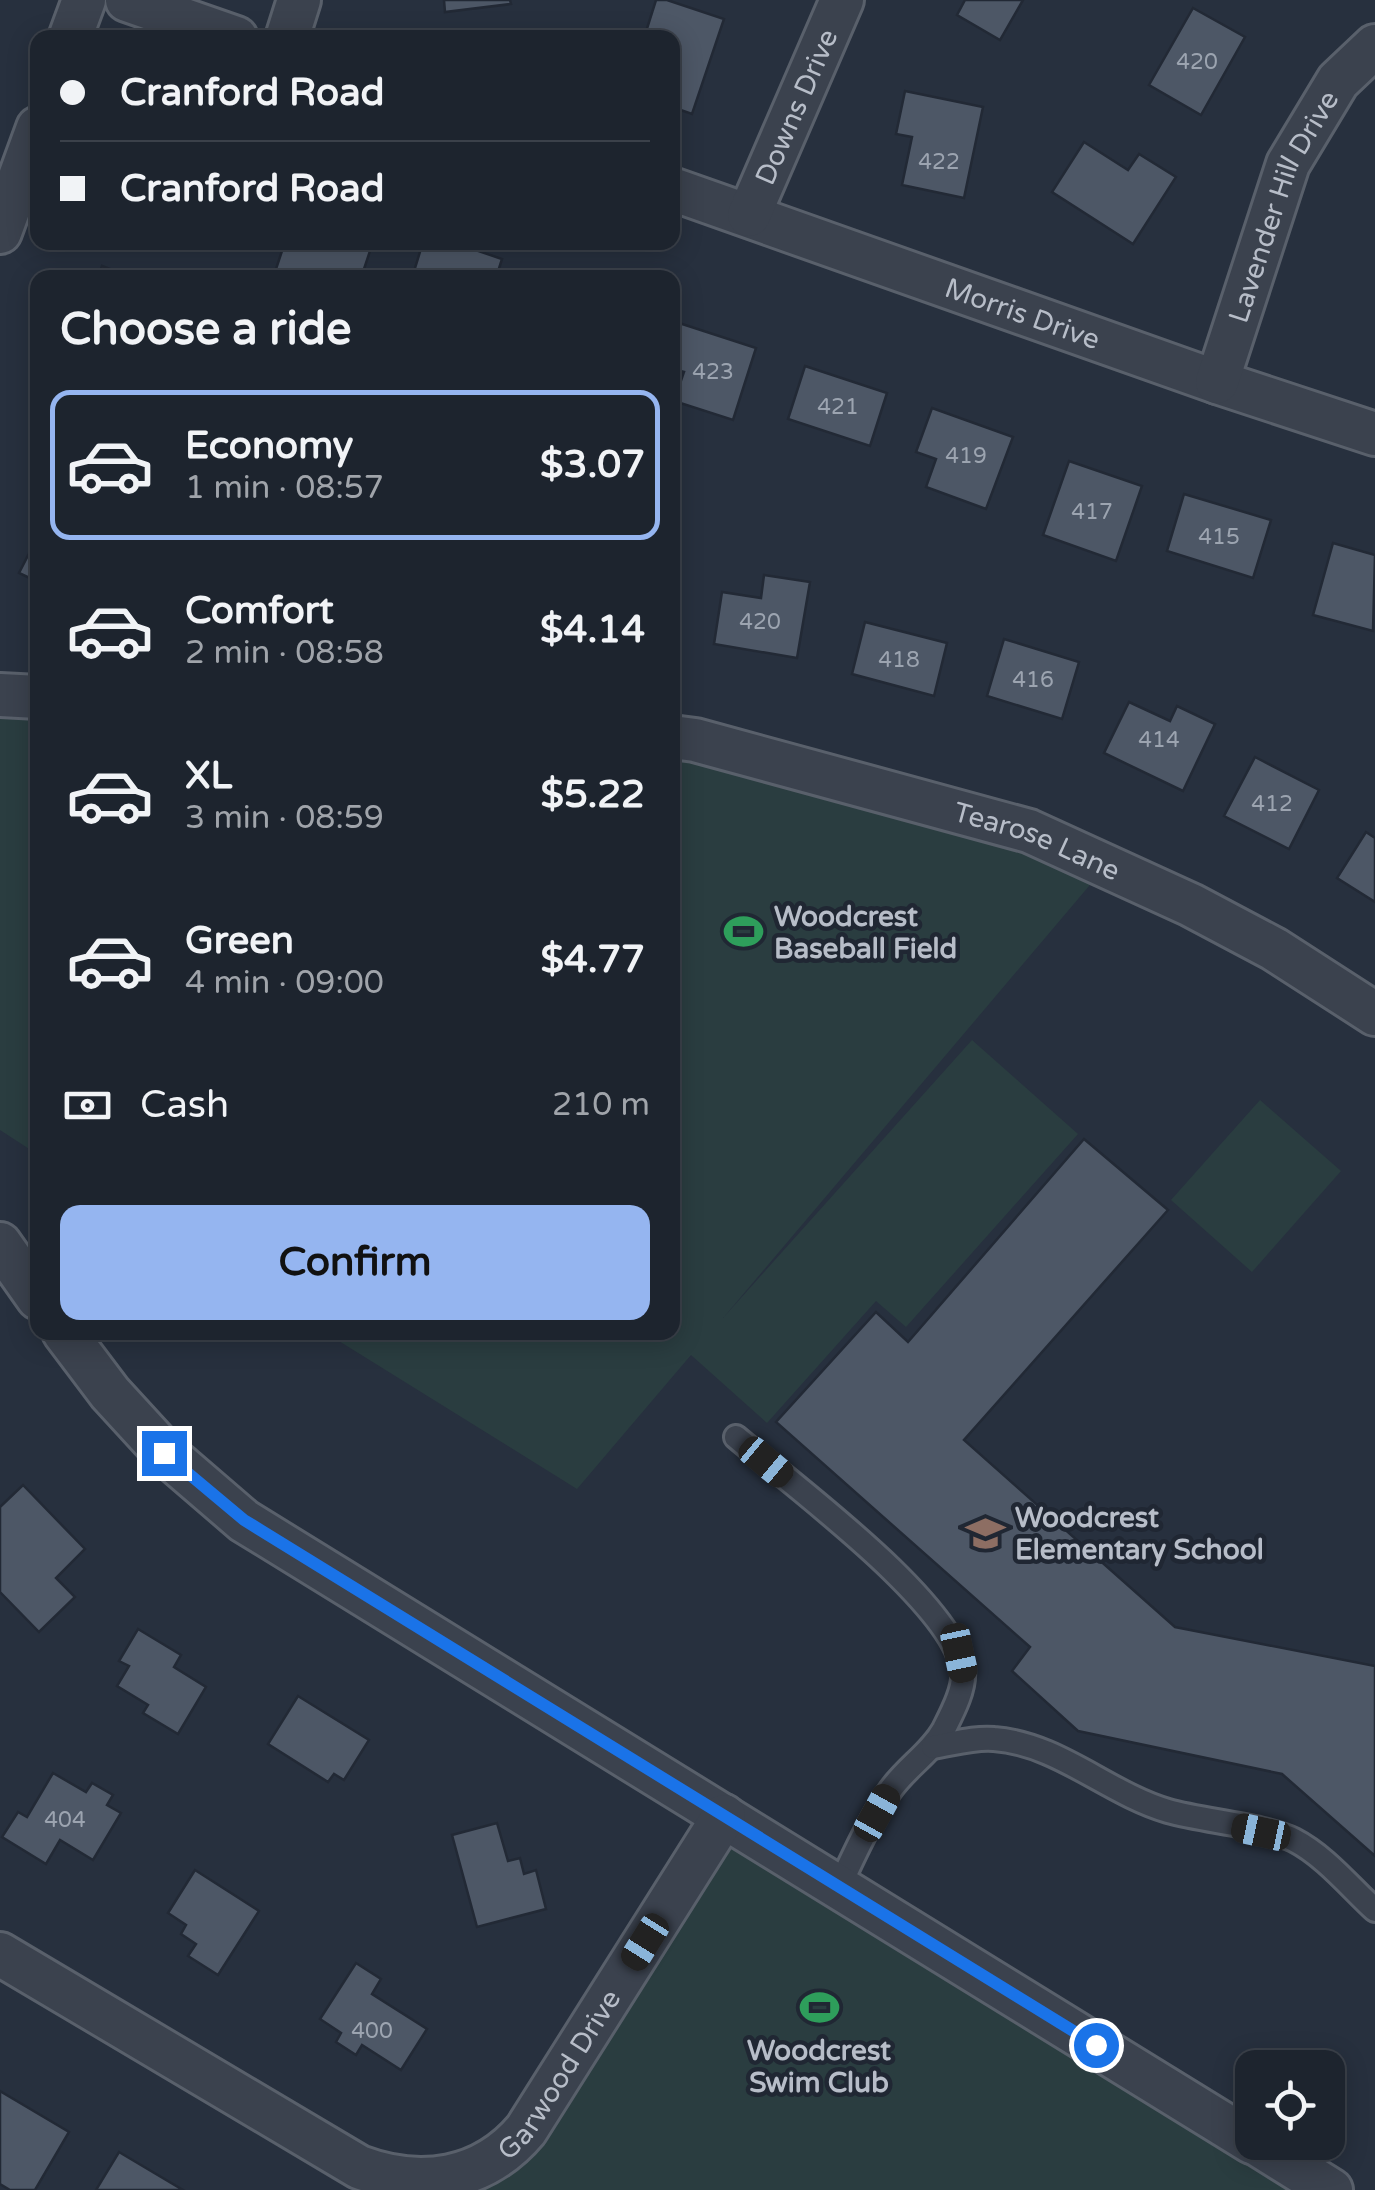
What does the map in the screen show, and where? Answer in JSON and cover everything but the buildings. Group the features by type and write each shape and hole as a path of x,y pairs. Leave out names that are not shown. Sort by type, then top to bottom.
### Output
{"street":[{"path":"73,30 84,0"},
{"path":"127,0 213,30"},
{"path":"290,30 299,0"},
{"name":"Downs Drive","path":"748,215 842,0"},
{"name":"Lavender Hill Drive","path":"1217,382 1288,164 1338,81 1375,46"},
{"path":"0,232 30,150"},
{"name":"Morris Drive","path":"680,192 1375,434"},
{"path":"0,695 30,697"},
{"name":"Tearose Lane","path":"680,739 1029,830 1191,905 1274,949 1375,1014"},
{"path":"0,1244 30,1287"},
{"path":"70,1340 110,1393 164,1453 244,1520 1235,2131"},
{"name":"Garwood Drive","path":"0,1954 359,2167 403,2181 450,2179 492,2160 526,2130 724,1816"},
{"path":"1282,2160 1330,2190"}],"lane":[{"path":"736,1437 893,1572 944,1628 959,1653 964,1676 934,1747"},
{"path":"839,1887 890,1789 915,1761 934,1747 989,1738 1029,1744 1136,1800 1196,1818 1291,1838 1375,1910"}],"shaded area":[{"path":"0,695 30,697 30,1149 0,1130"},
{"path":"680,739 1106,866 723,1318 972,1040 1078,1134 906,1327 876,1301 767,1423 691,1355 577,1489 337,1340 680,1340"},
{"path":"1260,1100 1341,1171 1252,1272 1171,1200"},
{"name":"Woodcrest Swim Club","path":"724,1816 1235,2131 1235,2160 1281,2160 1330,2190 432,2190 471,2172"}],"place":[{"name":"Woodcrest Baseball Field","path":"744,932"},
{"name":"Woodcrest Elementary School","path":"985,1533"},
{"name":"Woodcrest Swim Club","path":"819,2008"}],"route":[{"path":"164,1453 244,1520 1096,2045"}]}
